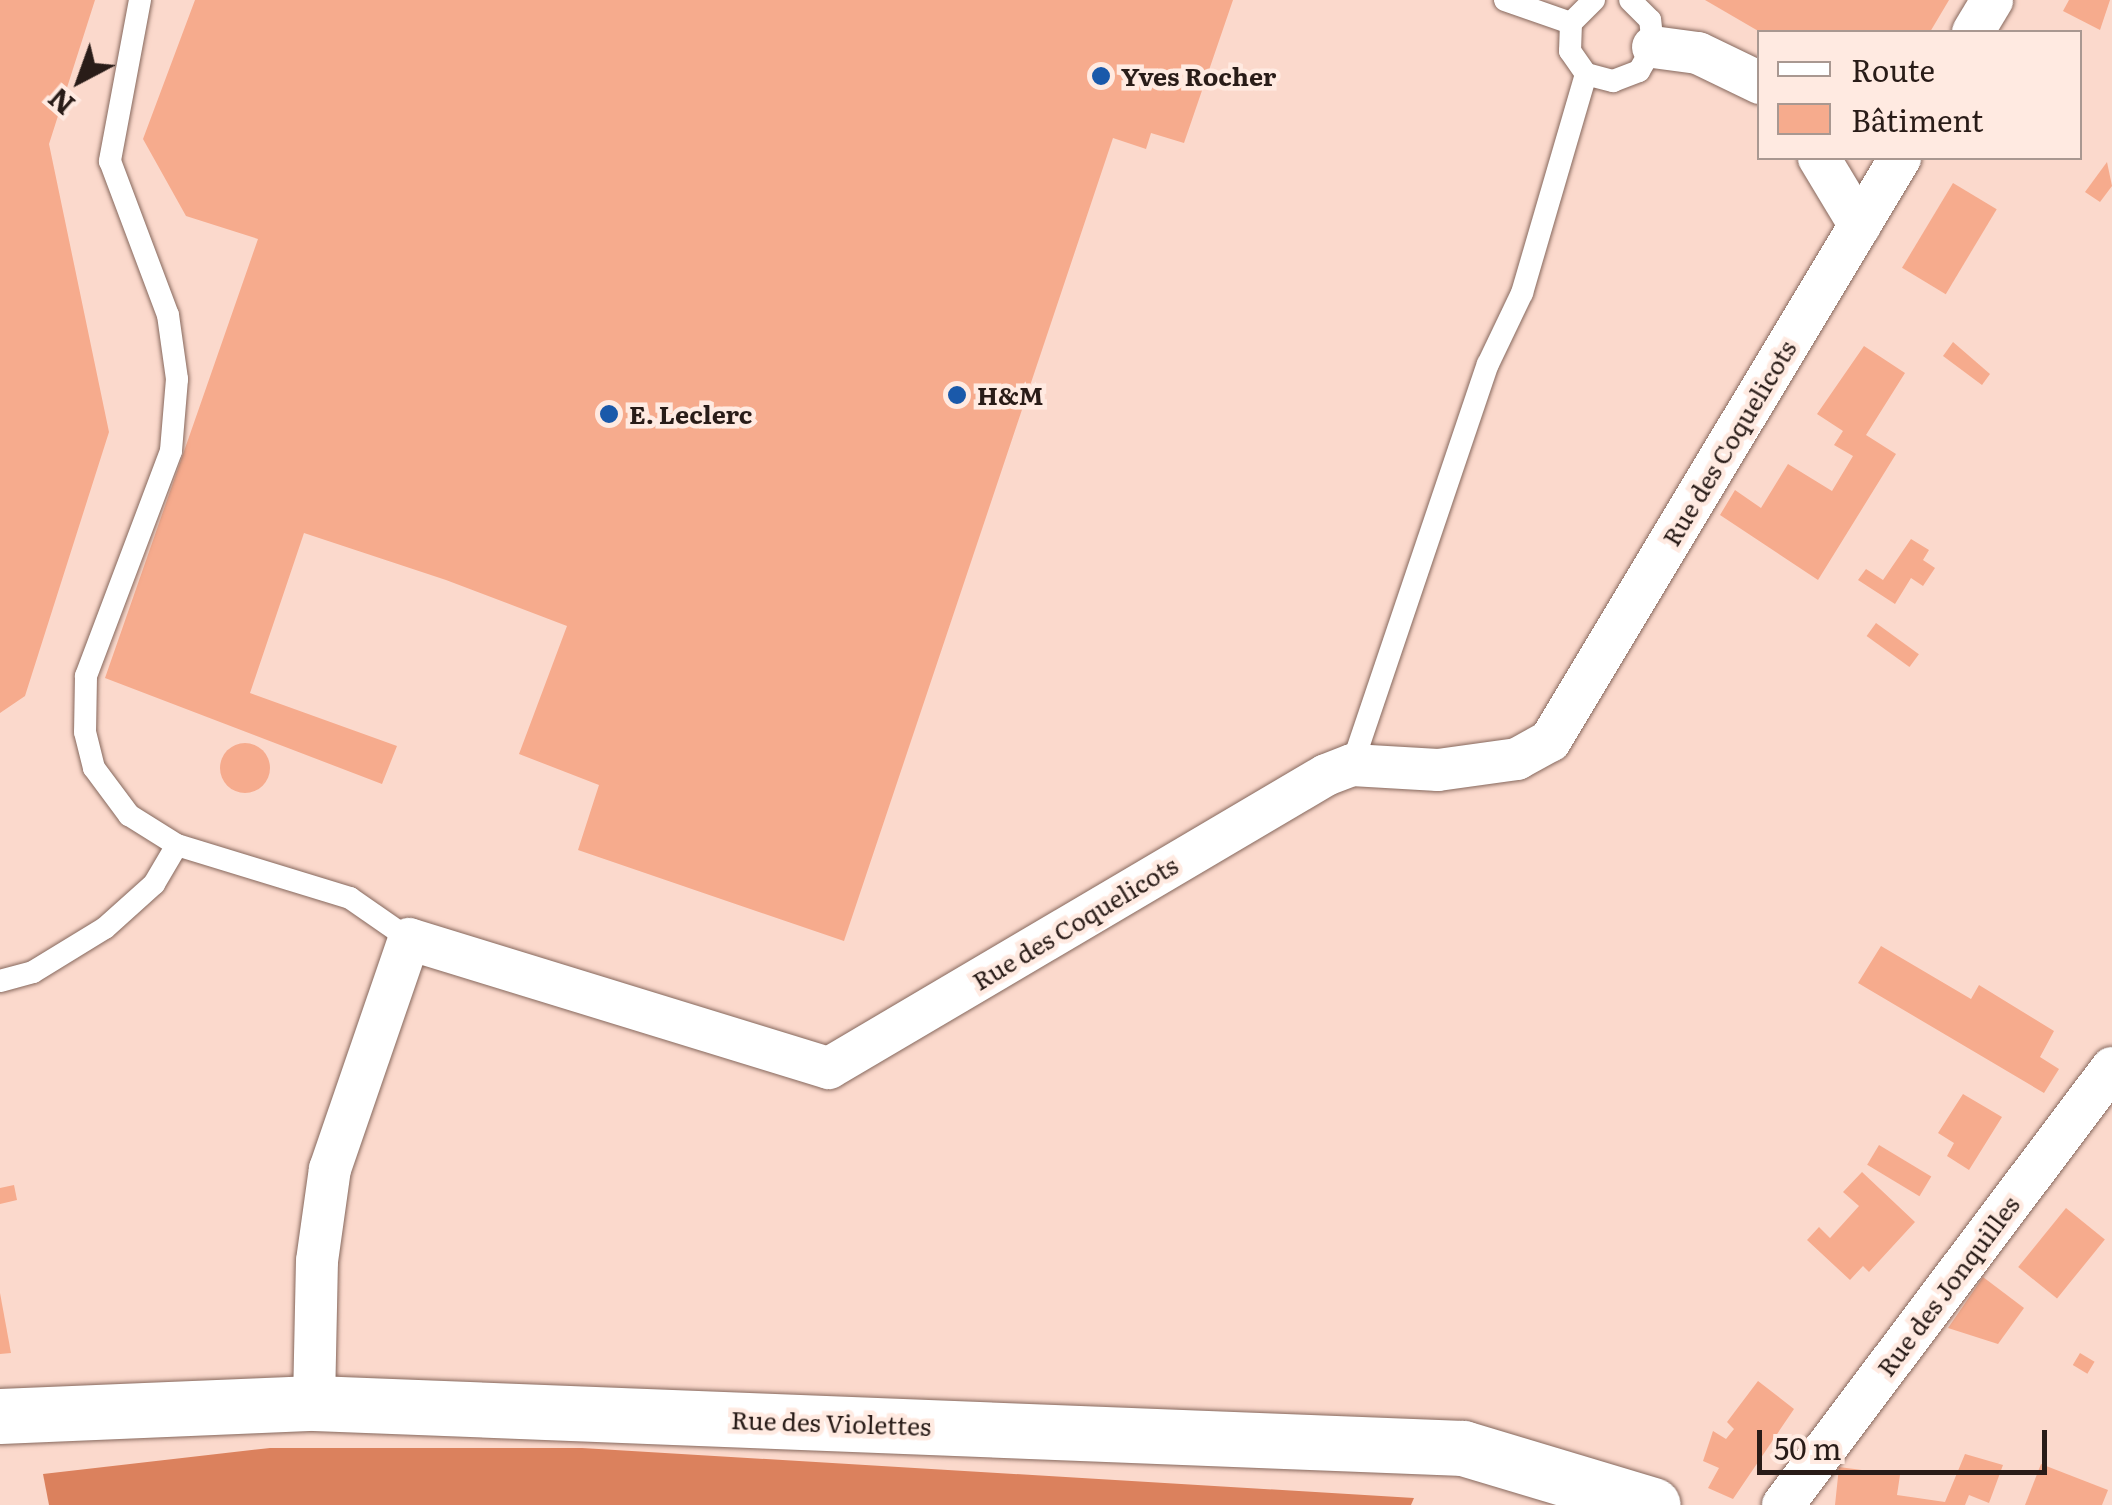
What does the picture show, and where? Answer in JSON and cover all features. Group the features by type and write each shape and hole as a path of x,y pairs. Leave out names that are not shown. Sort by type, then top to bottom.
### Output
{"street":[{"path":"1974,30 1992,0"},
{"path":"1653,48 1698,53 1757,82"},
{"path":"1820,160 1860,226"},
{"name":"Rue des Coquelicots","path":"409,939 829,1068 1352,765 1438,770 1517,759 1550,741 1899,160"},
{"path":"314,1404 317,1261 330,1169 409,939"},
{"name":"Rue des Jonquilles","path":"1784,1505 2112,1068"},
{"name":"Rue des Violettes","path":"0,1416 314,1404 1462,1448 1653,1505"}],"lane":[{"path":"140,0 110,160 168,315 176,379 172,433 86,676 85,732 94,768 128,816 178,845 350,898 409,939"},
{"path":"1505,0 1571,23"},
{"path":"1594,0 1571,23 1570,51 1586,74 1627,78 1653,48 1650,20 1630,0"},
{"path":"1352,765 1488,364 1522,293 1586,74"},
{"path":"0,981 33,972 105,928 154,884 178,845"}],"shaded area":[{"path":"270,1448 582,1448 1414,1498 1411,1505 49,1505 43,1474"}],"building":[{"path":"0,0 95,0 49,144 109,432 25,696 0,713"},
{"name":"E. Leclerc","path":"195,0 1233,0 1184,143 1151,133 1146,149 1113,138 844,941 578,850 599,785 519,754 567,626 446,580 304,533 250,693 397,746 382,784 105,678 258,239 186,216 143,139"},
{"path":"1705,0 1949,0 1931,30 1757,30"},
{"path":"2069,0 2110,0 2100,30 2063,11"},
{"path":"2107,162 2112,186 2100,202 2085,192"},
{"path":"1953,183 1997,209 1946,294 1902,268"},
{"path":"1953,342 1990,374 1982,385 1943,356"},
{"path":"1864,346 1905,373 1866,435 1896,454 1818,580 1720,515 1735,490 1761,508 1788,464 1832,491 1853,456 1834,445 1843,431 1817,414"},
{"path":"1911,539 1929,550 1923,560 1935,568 1923,586 1911,578 1895,604 1858,580 1866,569 1883,580"},
{"path":"1876,623 1919,654 1909,667 1867,636"},
{"path":"245,743 263,750 270,768 263,786 245,793 227,786 220,768 227,750"},
{"path":"1881,946 1971,999 1979,985 2054,1031 2040,1057 2059,1069 2044,1093 1858,983"},
{"path":"1963,1094 2002,1117 1969,1170 1947,1156 1954,1143 1938,1133"},
{"path":"1879,1145 1931,1176 1919,1196 1867,1165"},
{"path":"1862,1172 1915,1222 1869,1272 1863,1266 1850,1280 1807,1240 1819,1227 1830,1238 1859,1206 1843,1192"},
{"path":"14,1185 17,1200 0,1204 0,1188"},
{"path":"2066,1208 2105,1239 2057,1299 2018,1267"},
{"path":"1983,1277 2024,1308 1998,1344 1948,1328"},
{"path":"0,1293 11,1353 0,1354"},
{"path":"2080,1353 2095,1362 2087,1374 2073,1365"},
{"path":"1758,1381 1794,1409 1733,1499 1708,1488 1719,1468 1703,1461 1713,1431 1726,1439 1734,1429 1727,1422"},
{"path":"1965,1454 2003,1465 1989,1503 1969,1495 1965,1505 1835,1505 1839,1467 1900,1475 1897,1495 1945,1502"},
{"path":"2041,1464 2108,1490 2102,1505 2025,1505"}],"place":[{"name":"Yves Rocher","path":"1101,76"},
{"name":"H&M","path":"957,395"},
{"name":"E. Leclerc","path":"609,414"}]}
